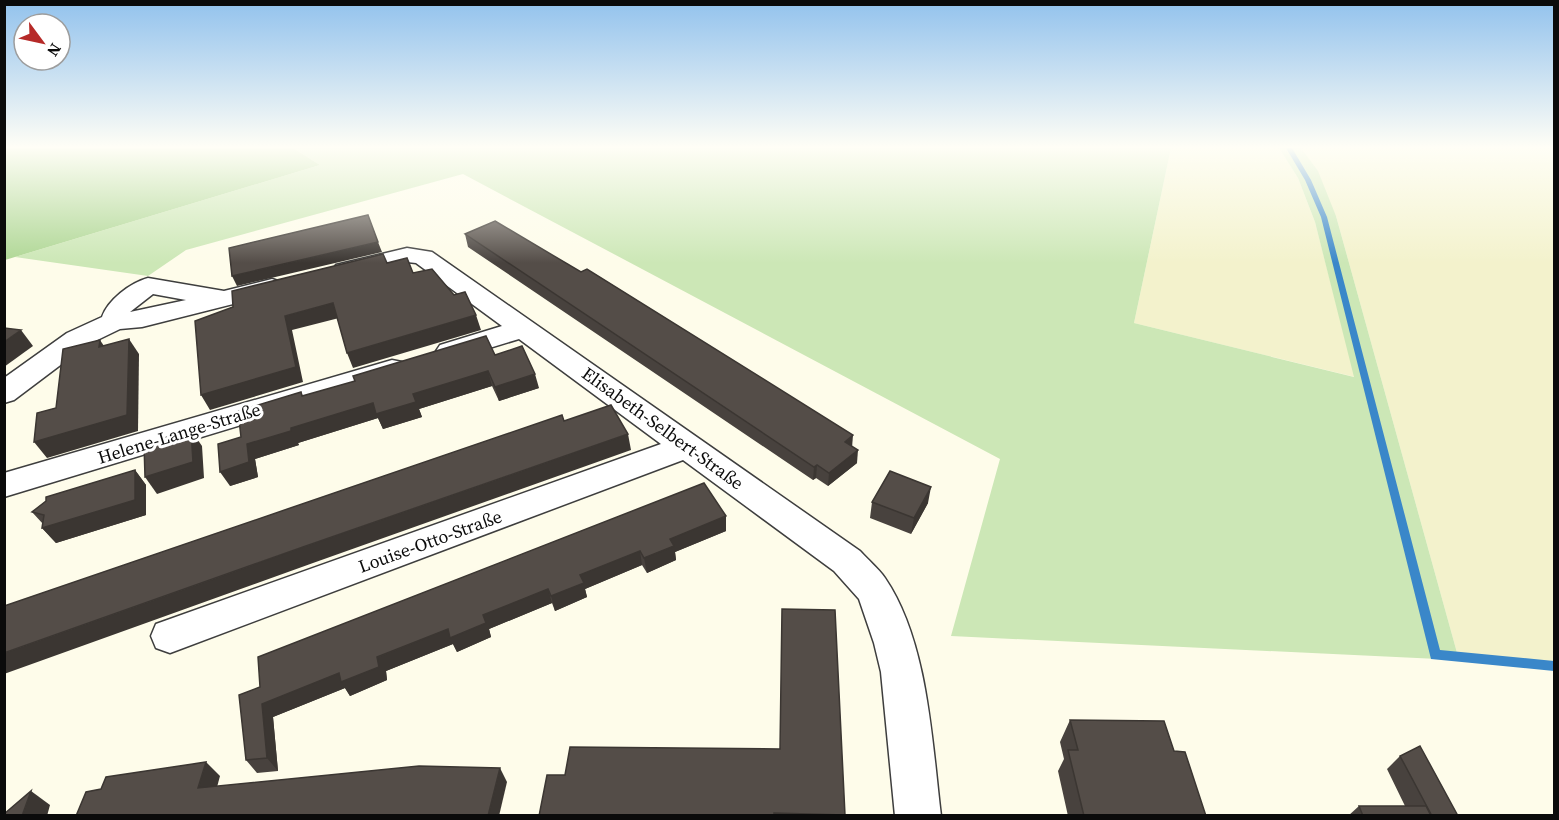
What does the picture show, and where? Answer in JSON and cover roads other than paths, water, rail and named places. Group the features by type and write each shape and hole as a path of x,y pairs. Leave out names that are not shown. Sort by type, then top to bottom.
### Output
{"street":[{"name":"Elisabeth-Selbert-Straße","path":"4,393 77,339 114,322 142,319 407,255 423,257 526,328 847,561 873,590 889,626 908,717 918,816"},
{"name":"Helene-Lange-Straße","path":"4,485 526,328"},
{"name":"Louise-Otto-Straße","path":"170,636 689,446"}],"waterway":[{"path":"1311,186 1324,217 1435,655 1554,666"}]}
